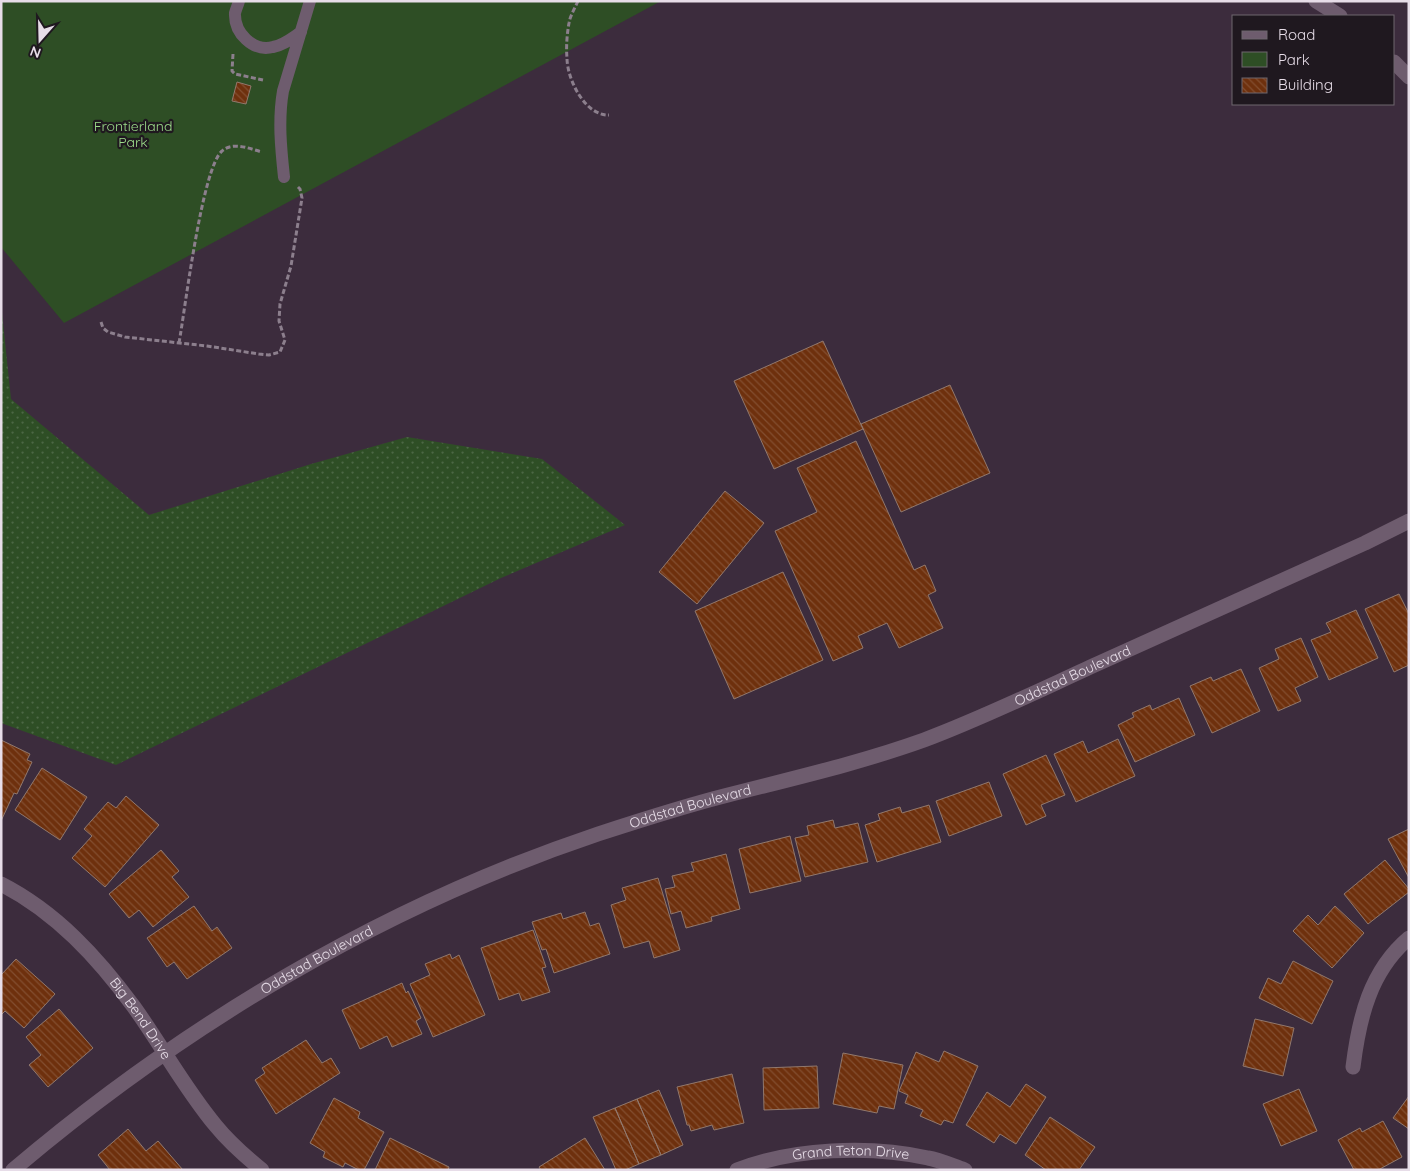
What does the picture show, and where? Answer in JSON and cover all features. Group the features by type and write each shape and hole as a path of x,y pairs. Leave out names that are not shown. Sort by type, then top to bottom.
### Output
{"street":[{"path":"1316,1 1338,15"},
{"path":"1395,63 1409,77"},
{"name":"Oddstad Boulevard","path":"12,1170 85,1110 165,1053 272,984 327,952 454,889 525,861 653,816 859,761 925,740 1056,683 1409,522"},
{"name":"Big Bend Drive","path":"1,884 45,912 78,939 134,1007 216,1126 245,1156 262,1170"},
{"path":"1353,1067 1357,1034 1366,1001 1380,972 1400,945 1409,938"},
{"name":"Grand Teton Drive","path":"737,1170 790,1156 838,1150 883,1150 929,1158 965,1170"}],"lane":[{"path":"239,1 235,14 239,32 248,42 258,47 272,48 285,43 301,32"},
{"path":"284,177 280,105 310,1"}],"path":[{"path":"578,1 569,21 566,60 572,81 589,109 602,115 609,115"},
{"path":"180,344 202,204 209,175 216,158 223,150 234,145 282,157"},
{"path":"101,322 103,328 115,335 259,354 270,355 280,352 286,340 279,321 280,304 291,266 302,198 300,188 287,182 284,177"}],"green space":[{"name":"Frontierland Park","path":"1,1 661,1 64,323 1,247"},
{"path":"1,303 11,399 149,515 311,464 407,437 542,459 625,525 501,578 116,765 1,723"}],"building":[{"path":"237,82 251,86 246,104 232,101"},
{"path":"823,341 863,429 774,469 734,381"},
{"path":"950,385 990,473 901,512 861,424"},
{"path":"856,441 914,570 925,565 936,591 928,595 943,628 899,648 887,623 858,636 863,648 833,661 775,531 817,512 797,468"},
{"path":"725,491 764,523 697,604 659,572"},
{"path":"783,572 823,660 734,699 695,611"},
{"path":"1399,594 1409,614 1409,665 1394,672 1365,609"},
{"path":"1356,610 1378,658 1329,680 1311,640 1331,632 1326,623"},
{"path":"1301,638 1318,677 1295,688 1301,701 1278,711 1259,668 1279,659 1275,649"},
{"path":"1241,669 1260,711 1212,733 1190,686 1211,677 1213,681"},
{"path":"1179,698 1195,735 1135,762 1118,725 1134,717 1132,713 1150,705 1152,710"},
{"path":"1118,739 1135,776 1076,802 1054,754 1083,741 1088,753"},
{"path":"1,740 30,754 27,760 32,762 17,794 14,793 1,821"},
{"path":"1046,755 1065,795 1041,805 1046,816 1026,825 1003,774"},
{"path":"42,768 87,797 60,840 15,810"},
{"path":"989,782 1002,816 949,836 936,801"},
{"path":"126,796 159,825 105,887 72,858 92,836 84,829 108,802 116,808"},
{"path":"929,805 941,842 877,862 865,825 880,820 878,814 900,807 902,813"},
{"path":"833,820 835,828 858,823 868,862 805,877 795,838 809,835 807,826"},
{"path":"1409,829 1409,878 1388,839"},
{"path":"790,836 801,881 750,893 739,849"},
{"path":"161,850 179,871 172,877 189,897 153,927 139,910 129,918 109,894"},
{"path":"726,854 740,909 711,917 712,921 686,928 681,911 671,914 665,889 675,887 672,876 694,871 691,863"},
{"path":"1385,860 1409,889 1409,892 1368,924 1344,894"},
{"path":"658,878 680,950 654,958 649,941 624,948 611,905 626,900 622,888"},
{"path":"194,906 212,931 217,927 232,948 187,979 174,962 167,967 147,938"},
{"path":"1335,906 1364,933 1332,968 1293,931 1308,915 1318,925"},
{"path":"585,912 590,926 599,923 610,954 554,973 546,949 542,950 532,922 561,913 563,919"},
{"path":"533,930 546,967 542,968 550,992 522,1001 519,993 499,1000 481,948"},
{"path":"450,954 452,959 459,955 485,1015 433,1037 410,984 430,975 425,964"},
{"path":"16,959 55,994 24,1028 5,1011 1,1015 1,975"},
{"path":"1293,961 1333,981 1312,1024 1259,998 1268,978 1281,984"},
{"path":"402,983 421,1018 416,1021 422,1034 392,1047 387,1036 360,1049 342,1010"},
{"path":"59,1009 93,1048 48,1087 29,1065 41,1055 26,1037"},
{"path":"1255,1019 1294,1028 1283,1076 1243,1066"},
{"path":"306,1040 322,1063 331,1058 340,1073 276,1114 255,1080 265,1073 262,1068"},
{"path":"944,1051 978,1066 953,1123 944,1120 941,1125 920,1116 923,1110 905,1103 908,1095 899,1091 916,1052 939,1062"},
{"path":"843,1053 903,1065 894,1109 879,1106 877,1113 833,1104"},
{"path":"817,1066 819,1108 764,1110 763,1068"},
{"path":"732,1074 744,1123 714,1130 712,1125 691,1131 689,1125 687,1125 677,1087"},
{"path":"1026,1084 1046,1097 1016,1144 1000,1134 994,1143 966,1125 987,1092 1010,1107"},
{"path":"1299,1089 1317,1131 1281,1146 1263,1104"},
{"path":"659,1090 683,1145 661,1155 637,1099"},
{"path":"1409,1096 1409,1129 1393,1118"},
{"path":"334,1098 360,1112 358,1118 384,1132 364,1170 359,1170 345,1163 343,1167 323,1157 325,1152 310,1143"},
{"path":"637,1099 661,1155 639,1164 615,1108"},
{"path":"615,1108 639,1164 625,1170 616,1170 593,1117"},
{"path":"1050,1117 1095,1147 1079,1170 1046,1170 1025,1155"},
{"path":"1383,1121 1402,1157 1378,1170 1354,1170 1338,1140 1360,1128 1362,1132"},
{"path":"128,1129 146,1151 158,1141 183,1170 110,1170 98,1155"},
{"path":"390,1138 449,1167 448,1170 375,1170"},
{"path":"585,1138 605,1170 541,1170 539,1167"}]}
